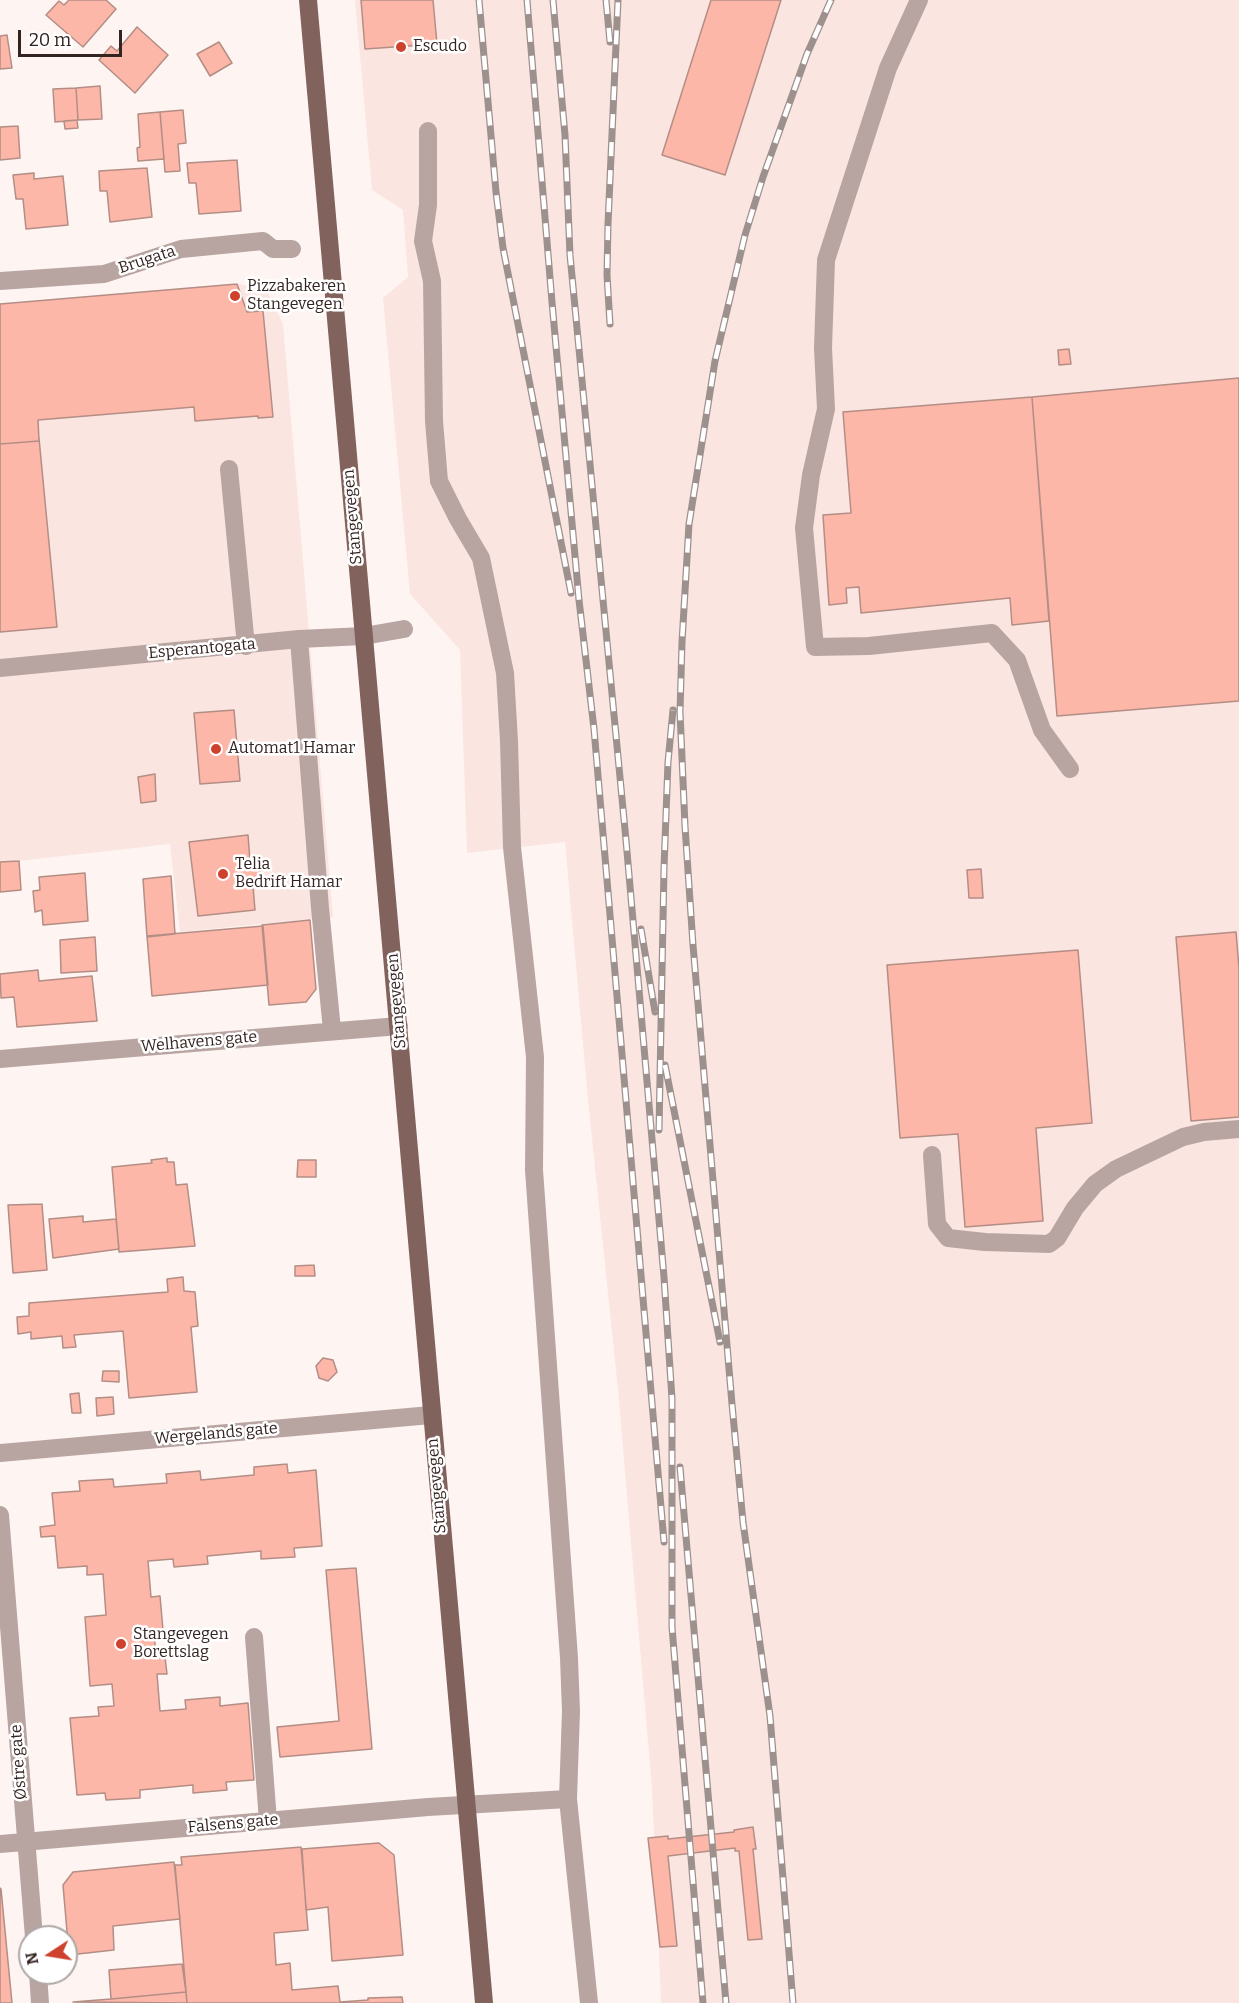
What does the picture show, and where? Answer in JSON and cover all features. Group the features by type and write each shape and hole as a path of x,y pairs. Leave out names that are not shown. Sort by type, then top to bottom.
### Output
{"main road":[{"name":"Stangevegen","path":"308,0 484,2003"}],"street":[{"path":"919,0 888,68 826,260 823,348 826,409 811,475 804,528 815,647 869,645 992,633 1017,660 1042,730 1070,769"},
{"path":"428,131 428,205 423,241 432,282 434,421 439,481 481,558 505,673 512,848 535,1057 534,1170 569,1659 571,1711 568,1799 590,2003"},
{"name":"Brugata","path":"0,280 104,274 181,249 263,241 273,249 292,249"},
{"path":"229,469 246,645"},
{"name":"Esperantogata","path":"0,668 299,639 364,636 404,629"},
{"path":"299,639 332,1030"},
{"name":"Welhavens gate","path":"0,1059 399,1026"},
{"path":"933,1155 937,1224 948,1238 1049,1244 1057,1238 1075,1208 1095,1184 1116,1169 1183,1137 1204,1132 1239,1129"},
{"name":"Wergelands gate","path":"0,1453 431,1415"},
{"name":"Østre gate","path":"0,1515 33,1925"},
{"path":"254,1637 268,1821"},
{"name":"Falsens gate","path":"0,1844 466,1805 568,1799"},
{"path":"39,1985 40,2003"}],"shaded area":[{"path":"355,0 1239,0 1239,2003 661,2003 652,1789 618,1390 588,1100 565,842 467,853 460,650 410,594 383,298 408,277 403,210 372,190"},
{"path":"239,284 267,291 283,324 333,917 180,932 170,844 0,863 0,309"}],"building":[{"path":"69,0 106,0 116,9 83,47 46,15 59,1 64,5"},
{"path":"361,0 433,0 437,44 365,49"},
{"path":"711,0 781,0 725,175 662,155"},
{"path":"137,27 168,55 135,93 99,60 111,46 117,51"},
{"path":"7,35 12,68 0,69 0,36"},
{"path":"219,42 232,63 210,76 197,54"},
{"path":"100,86 102,119 78,120 76,88"},
{"path":"76,88 78,120 55,122 53,89"},
{"path":"183,110 186,143 178,144 180,171 165,172 160,112"},
{"path":"160,112 164,159 138,161 137,148 140,147 138,114"},
{"path":"77,120 78,128 65,129 64,121"},
{"path":"18,126 20,158 0,160 0,127"},
{"path":"237,160 241,211 199,214 196,183 189,183 187,163"},
{"path":"147,168 152,217 110,222 107,191 100,191 99,171"},
{"path":"34,173 34,179 63,176 68,225 26,229 23,199 16,199 13,175"},
{"path":"237,284 247,312 263,311 273,417 195,421 194,407 38,420 39,441 0,444 0,304"},
{"path":"1069,349 1071,364 1059,365 1058,350"},
{"path":"1239,378 1239,701 1057,716 1032,397"},
{"path":"1032,397 1049,621 1012,625 1010,598 861,613 859,587 846,588 847,603 829,605 823,515 851,513 843,412"},
{"path":"39,438 57,627 0,632 0,444 39,441"},
{"path":"234,710 240,781 200,784 194,713"},
{"path":"155,774 156,801 141,803 138,777"},
{"path":"248,835 250,861 259,860 261,884 253,886 255,910 198,916 189,842"},
{"path":"19,861 21,890 0,892 0,862"},
{"path":"981,869 983,898 969,898 967,870"},
{"path":"85,873 88,921 43,925 42,910 35,912 33,891 40,890 39,877"},
{"path":"171,876 175,934 147,937 143,879"},
{"path":"310,920 316,989 306,1002 269,1005 262,925"},
{"path":"263,926 268,985 152,996 147,936"},
{"path":"1236,932 1239,968 1239,1117 1191,1121 1176,937"},
{"path":"95,937 97,971 61,973 60,940"},
{"path":"1078,950 1092,1123 1036,1128 1043,1221 965,1227 958,1134 900,1138 887,965"},
{"path":"38,970 39,981 92,976 97,1021 17,1027 14,997 1,998 0,974"},
{"path":"167,1158 167,1162 174,1162 176,1185 187,1184 195,1246 119,1252 112,1167 152,1163 151,1160"},
{"path":"298,1160 316,1160 316,1177 297,1177"},
{"path":"42,1204 47,1270 13,1273 8,1205"},
{"path":"83,1216 83,1222 116,1219 119,1249 53,1258 49,1219"},
{"path":"314,1265 315,1276 295,1276 295,1266"},
{"path":"183,1277 184,1291 195,1292 198,1326 191,1327 197,1392 129,1398 123,1331 74,1335 76,1347 63,1348 62,1336 31,1339 31,1332 18,1334 17,1317 29,1316 29,1303 168,1292 167,1279"},
{"path":"323,1358 333,1360 337,1372 328,1381 319,1378 316,1366"},
{"path":"103,1371 119,1371 119,1382 102,1381"},
{"path":"79,1393 81,1413 72,1413 70,1394"},
{"path":"113,1397 114,1414 97,1416 96,1398"},
{"name":"Stangevegen Borettslag","path":"287,1464 288,1473 316,1470 322,1546 294,1548 295,1557 261,1559 261,1551 207,1556 208,1564 174,1567 173,1559 148,1561 151,1597 160,1596 163,1630 154,1631 156,1658 165,1657 167,1674 157,1674 160,1711 186,1709 185,1700 220,1697 220,1706 248,1703 254,1780 226,1782 227,1790 193,1793 193,1785 140,1790 140,1798 106,1800 105,1793 77,1795 70,1718 99,1716 98,1707 114,1706 112,1684 90,1686 85,1617 106,1615 103,1574 87,1575 87,1566 58,1568 55,1536 41,1537 40,1527 55,1525 52,1493 80,1491 79,1481 113,1479 114,1487 167,1483 166,1474 200,1471 201,1480 254,1475 254,1467"},
{"path":"356,1568 372,1749 280,1757 277,1727 339,1721 326,1570"},
{"path":"753,1827 762,1939 748,1940 739,1851 735,1851 735,1848 668,1856 677,1946 660,1947 648,1838 668,1836 668,1839 734,1832 734,1830"},
{"path":"379,1843 394,1855 403,1955 332,1961 328,1907 306,1910 302,1849"},
{"path":"301,1847 308,1930 274,1933 276,1965 290,1963 292,1990 338,1986 340,2002 402,1997 403,2003 187,2003 175,1865 182,1865 181,1857"},
{"path":"174,1862 180,1919 113,1926 114,1950 78,1954 78,1925 66,1925 63,1885 73,1872"},
{"path":"1,1889 12,2003 0,2003"},
{"path":"182,1964 186,1992 111,1999 109,1970"},
{"path":"186,1992 187,2003 73,2002 111,1999"}],"railway":[{"path":"479,0 503,248 571,593"},
{"path":"527,0 579,600 594,729 664,1542"},
{"path":"553,0 565,135 570,255 626,840 664,1277 672,1399 672,1627 703,2003"},
{"path":"606,0 610,42"},
{"path":"610,324 607,275 608,224 618,0"},
{"path":"793,2003 770,1716 743,1522 732,1404 693,945 680,712 689,524 715,361 745,235 763,177 807,54 831,0"},
{"path":"659,1130 664,868 668,762 673,710"},
{"path":"641,929 655,1012"},
{"path":"665,1065 720,1342"},
{"path":"680,1467 726,2003"}],"place":[{"name":"Escudo","path":"401,47"},
{"name":"Pizzabakeren Stangevegen","path":"235,296"},
{"name":"Automat1 Hamar","path":"216,749"},
{"name":"Telia Bedrift Hamar","path":"223,874"},
{"name":"Stangevegen Borettslag","path":"121,1644"}]}
